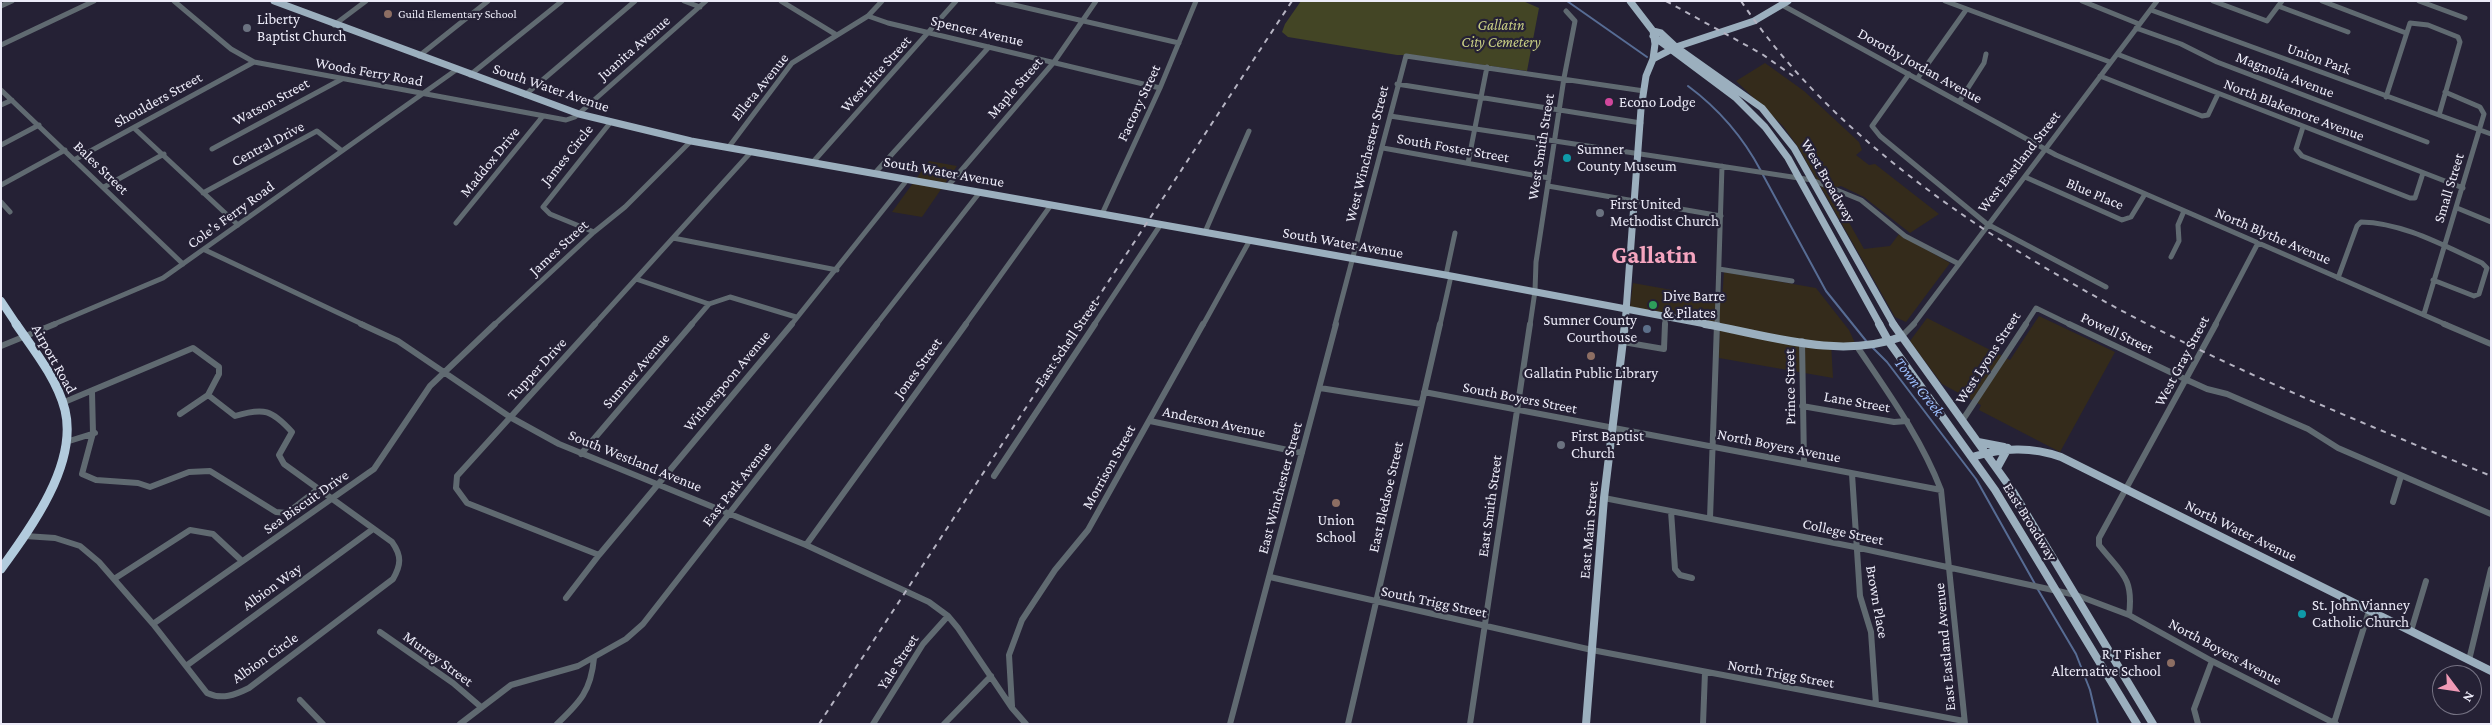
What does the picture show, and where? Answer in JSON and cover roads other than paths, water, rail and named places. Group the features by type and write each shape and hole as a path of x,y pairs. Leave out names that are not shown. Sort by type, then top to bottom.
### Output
{"highway":[{"name":"Airport Road","path":"1,301 53,383 62,404 67,427 66,442 48,494 25,536 1,569"}],"main road":[{"path":"1630,1 1653,34 1669,50"},
{"name":"South Water Avenue","path":"278,2 334,25 456,70 579,114 610,123 728,148 1626,308"},
{"path":"1653,59 1676,47 1754,21 1785,3"},
{"name":"West Broadway","path":"1653,34 1661,33 1676,47 1757,105 1794,148 1901,337 1954,412"},
{"name":"East Main Street","path":"1586,724 1604,498 1623,342 1644,91 1655,44 1653,34"},
{"name":"West Broadway","path":"1669,50 1728,91 1765,127 1788,158 1889,342"},
{"path":"1748,110 1757,105"},
{"path":"1626,308 1846,349 1889,342 1901,337"},
{"name":"East Broadway","path":"1889,342 1995,490 2137,724"},
{"name":"East Broadway","path":"1954,412 1997,468 2153,724"},
{"path":"1978,442 2008,448 1997,468"},
{"name":"North Water Avenue","path":"1972,457 2008,448 2050,452 2491,671"}],"street":[{"path":"1,6 12,1"},
{"path":"1,44 94,1"},
{"name":"Woods Ferry Road","path":"174,1 230,48 254,62 566,120 579,114"},
{"path":"334,25 366,1"},
{"path":"419,56 488,1"},
{"path":"470,75 562,1"},
{"path":"525,95 635,1"},
{"path":"684,1 700,7"},
{"name":"Juanita Avenue","path":"579,114 706,1"},
{"path":"781,1 836,34"},
{"path":"868,16 882,1"},
{"name":"West Hite Street","path":"812,162 956,1"},
{"path":"997,1 1179,43"},
{"name":"Maple Street","path":"947,187 1054,62 1096,1"},
{"path":"1945,1 2110,62"},
{"name":"Magnolia Avenue","path":"2082,1 2181,44 2217,62 2427,142"},
{"name":"West Eastland Street","path":"1901,337 1913,325 1987,224 2026,177 2157,1"},
{"path":"2213,1 2266,21 2280,4 2348,32"},
{"path":"2322,1 2406,32"},
{"path":"2419,1 2465,18"},
{"name":"Factory Street","path":"1102,214 1160,88 1195,2"},
{"name":"Dorothy Jordan Avenue","path":"1785,3 2046,150"},
{"path":"1917,79 1966,10"},
{"name":"Union Park","path":"2151,10 2491,134"},
{"name":"West Smith Street","path":"1535,291 1536,262 1564,78 1575,21 1566,11"},
{"name":"Elleta Avenue","path":"728,148 792,63 836,34 868,16"},
{"name":"Spencer Avenue","path":"868,16 1160,88"},
{"path":"2386,97 2410,23 2414,22 2436,28 2460,40 2439,115"},
{"path":"874,174 989,47"},
{"path":"1959,102 1984,63 1986,54"},
{"name":"North Blakemore Avenue","path":"2117,54 2463,188"},
{"name":"West Winchester Street","path":"1354,259 1383,148 1397,84 1406,56 1487,67"},
{"name":"Shoulders Street","path":"74,160 254,62"},
{"path":"1468,163 1473,130 1487,67 1644,91"},
{"name":"Cole's Ferry Road","path":"1,346 148,286 205,250 456,70"},
{"path":"1909,74 1872,126 1880,136 1987,224 2106,287"},
{"path":"2100,76 2202,116 2208,115 2218,94"},
{"name":"Watson Street","path":"212,148 342,79"},
{"path":"1397,84 1641,123"},
{"name":"Bales Street","path":"1,90 183,264"},
{"name":"Small Street","path":"2424,314 2463,188 2484,110 2475,104 2445,92"},
{"path":"1,105 12,100"},
{"name":"Maddox Drive","path":"456,223 543,116"},
{"path":"1390,116 1812,180 1831,186 1861,200 1905,236 1958,264"},
{"name":"James Circle","path":"594,232 550,214 543,206 610,123"},
{"path":"1,145 39,126"},
{"path":"2303,127 2296,150 2302,156 2410,198 2415,198 2423,173"},
{"path":"134,128 238,225"},
{"name":"Central Drive","path":"203,193 317,131 342,151"},
{"path":"1205,232 1249,131"},
{"name":"James Street","path":"444,371 594,232 625,207 690,141"},
{"name":"South Foster Street","path":"1383,148 1549,178"},
{"path":"1,185 65,150"},
{"name":"North Blythe Avenue","path":"2046,150 2491,344"},
{"name":"Tupper Drive","path":"599,555 467,503 456,488 457,476 751,152"},
{"path":"104,187 164,154"},
{"path":"1710,518 1711,446 1722,216 1722,166"},
{"name":"Blue Place","path":"2026,177 2122,220 2131,217 2145,194"},
{"name":"Witherspoon Avenue","path":"566,598 599,555 837,270 907,180"},
{"path":"1548,186 1722,216"},
{"name":"East Park Avenue","path":"460,724 511,685 578,666 626,639 643,624 980,192"},
{"path":"1,202 10,212"},
{"name":"Jones Street","path":"806,545 1051,205"},
{"path":"2457,208 2491,222"},
{"path":"2171,257 2179,242 2178,225 2184,211"},
{"path":"2338,278 2360,222 2384,224 2482,263 2487,268 2479,294 2474,296 2433,280"},
{"name":"East Schell Street","path":"994,476 1161,224"},
{"name":"East Bledsoe Street","path":"1348,724 1424,392 1449,275 1455,233"},
{"path":"673,238 747,254 837,270"},
{"name":"Morrison Street","path":"1012,708 1010,649 1018,629 1030,606 1066,554 1088,530 1250,240"},
{"name":"West Gray Street","path":"2129,615 2133,593 2128,579 2099,545 2100,538 2187,380 2258,243"},
{"name":"South Westland Avenue","path":"205,250 390,337 444,371 530,430 581,454 806,545 917,596 948,616 969,643 1012,708 1026,724"},
{"name":"East Winchester Street","path":"1230,724 1354,259"},
{"path":"1719,269 1792,281"},
{"path":"636,279 709,304 730,297 796,317"},
{"name":"East Smith Street","path":"1470,724 1535,291"},
{"name":"Sumner Avenue","path":"581,454 709,304"},
{"name":"Powell Street","path":"2036,308 2187,380 2207,389 2227,394 2308,429 2338,448 2491,514"},
{"name":"West Lyons Street","path":"1962,421 2036,308"},
{"path":"1623,342 1664,349 1665,315"},
{"name":"Prince Street","path":"1802,341 1804,463"},
{"path":"62,404 193,348 219,367 219,374 208,395 180,414"},
{"name":"East Eastland Avenue","path":"1861,348 1929,459 1940,490 1950,569 1964,722"},
{"name":"Sea Biscuit Drive","path":"153,624 374,469 430,386 444,371"},
{"path":"1320,388 1421,404"},
{"path":"92,392 95,433 90,456 82,474 96,480 138,483 150,487 189,472 210,471 276,512 287,513 318,489"},
{"name":"South Boyers Street","path":"1424,392 1612,429"},
{"name":"Albion Circle","path":"25,536 54,538 80,546 114,579 153,624 207,693 216,698 231,696 249,688 393,579 401,565 400,552 392,542 284,464 279,455 292,432 278,415 261,408 235,416 208,395"},
{"name":"Lane Street","path":"1802,406 1894,422 1907,421"},
{"name":"Anderson Avenue","path":"1150,420 1185,430 1302,452"},
{"name":"North Boyers Avenue","path":"1612,429 1804,463 1940,490"},
{"path":"66,442 95,433"},
{"name":"Brown Place","path":"1852,474 1860,596 1871,632 1876,704"},
{"path":"2393,502 2402,476"},
{"name":"College Street","path":"1604,498 1856,547 2076,595 2103,604"},
{"path":"1671,511 1675,570 1677,574 1692,578"},
{"path":"114,579 190,530 203,528 214,533 242,561"},
{"name":"Albion Way","path":"186,666 373,529"},
{"path":"2469,660 2491,569"},
{"name":"South Trigg Street","path":"1270,577 1592,650"},
{"path":"2411,631 2426,581"},
{"name":"North Boyers Avenue","path":"2103,604 2129,615 2212,661 2335,723"},
{"path":"2335,723 2369,610"},
{"name":"Yale Street","path":"873,724 923,644 948,616"},
{"name":"Murrey Street","path":"380,632 453,683 481,707"},
{"name":"North Trigg Street","path":"1592,650 1964,722"},
{"path":"557,724 586,697 593,680 594,658"},
{"path":"2198,724 2194,709 2212,661"},
{"path":"1703,724 1705,672"},
{"path":"944,724 991,676"},
{"path":"300,700 322,724"}],"waterway":[{"name":"Town Creek","path":"1567,1 1647,57"},
{"name":"Town Creek","path":"1688,86 1710,104 1729,124 1761,171"},
{"name":"Town Creek","path":"1763,175 1826,291 1867,342"},
{"name":"Town Creek","path":"1872,347 1887,362 1976,479 2035,584"},
{"name":"Town Creek","path":"2037,588 2076,654 2090,690 2098,724"}],"railway":[{"path":"819,724 1292,1"},
{"path":"1666,1 1762,54 1793,76"},
{"path":"1741,1 1783,57 1856,132 1939,198 2003,242 2069,282 2137,319 2206,353 2348,416 2491,476"}],"place":[{"name":"Guild Elementary School","path":"388,14"},
{"name":"Liberty Baptist Church","path":"247,28"},
{"name":"Econo Lodge","path":"1609,102"},
{"name":"Sumner County Museum","path":"1567,158"},
{"name":"First United Methodist Church","path":"1600,213"},
{"name":"Dive Barre & Pilates","path":"1653,305"},
{"name":"Sumner County Courthouse","path":"1647,329"},
{"name":"Gallatin Public Library","path":"1591,356"},
{"name":"First Baptist Church","path":"1561,445"},
{"name":"Union School","path":"1336,503"},
{"name":"St. John Vianney Catholic Church","path":"2302,614"},
{"name":"R T Fisher Alternative School","path":"2171,663"}],"district":[{"name":"Gallatin","path":"1654,255"}],"park label":[{"name":"Gallatin City Cemetery","path":"1501,34"}]}
